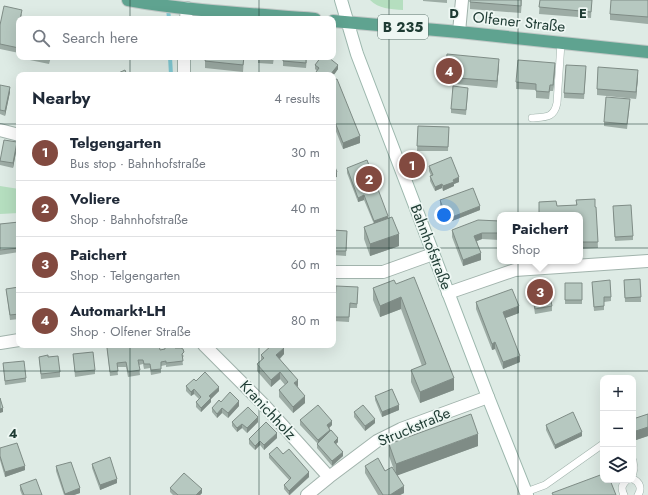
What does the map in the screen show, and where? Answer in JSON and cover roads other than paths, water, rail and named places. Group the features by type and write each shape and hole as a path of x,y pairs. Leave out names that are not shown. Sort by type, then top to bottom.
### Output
{"main road":[{"path":"128,0 167,6 187,13 251,16"},
{"name":"Olfener Straße","path":"336,21 459,32 648,52"}],"street":[{"name":"Bahnhofstraße","path":"341,0 358,54 433,254 527,494"},
{"name":"Olfener Straße","path":"459,32 462,0"},
{"path":"184,60 184,72"},
{"path":"0,130 16,134"},
{"path":"336,272 383,272 433,254"},
{"path":"448,293 515,270 648,261"},
{"path":"0,343 16,340"},
{"name":"Kranichholz","path":"207,348 265,406 329,477"},
{"name":"Struckstraße","path":"307,495 377,441 401,429 488,397"}],"lane":[{"path":"532,118 551,115 555,111 557,103 561,43"},
{"path":"527,494 545,485 600,446"},
{"path":"636,480 640,485 638,495"},
{"path":"623,483 621,489 624,495"}],"waterway":[{"path":"168,8 169,16"},
{"path":"170,60 171,72"}],"place":[{"name":"Automarkt-LH","path":"449,71"},
{"name":"Telgengarten","path":"412,165"},
{"name":"Voliere","path":"369,179"},
{"name":"Paichert","path":"540,292"}]}
